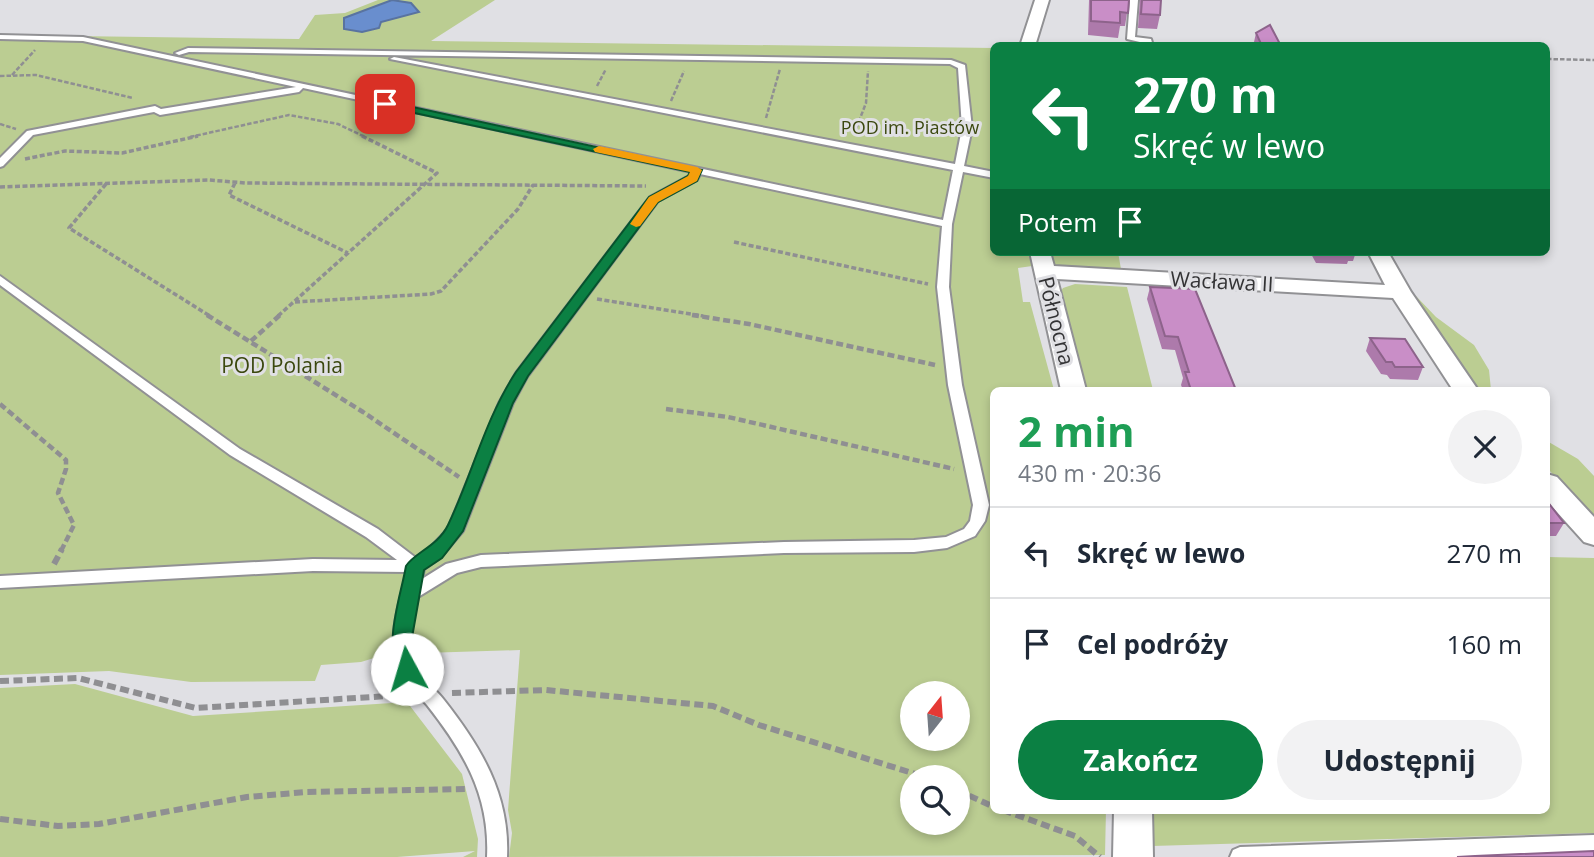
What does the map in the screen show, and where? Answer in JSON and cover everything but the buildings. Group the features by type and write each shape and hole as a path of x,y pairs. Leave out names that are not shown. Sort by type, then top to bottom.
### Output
{"street":[{"path":"1028,42 1042,0"},
{"path":"1380,256 1399,292 1463,387"},
{"name":"Wacława II","path":"1042,262 1399,292"},
{"name":"Północna","path":"1042,262 1072,387"},
{"path":"1550,486 1594,535"},
{"path":"1133,814 1133,857"}],"lane":[{"path":"1134,0 1131,40 1148,42"},
{"path":"0,37 83,39 947,224"},
{"path":"179,53 188,50 941,61 961,67 967,128 947,224 943,287 953,369 972,473 981,505 974,530 949,542 481,561 452,568 411,593"},
{"path":"386,53 386,58 990,174"},
{"path":"0,164 30,134 155,108 160,112 175,110 307,87"},
{"path":"0,582 313,565 416,566 435,554 454,531 506,403 521,376 654,200 693,178 697,170"},
{"path":"0,279 235,452 372,533 416,566"},
{"path":"416,566 401,643 407,669 429,694 482,771 501,834 497,857"},
{"path":"1240,857 1432,853 1594,844"}],"path":[{"path":"12,75 47,37"},
{"path":"591,98 614,56"},
{"path":"666,112 690,58"},
{"path":"762,131 783,59"},
{"path":"1550,59 1594,60"},
{"path":"848,147 866,103 869,60"},
{"path":"0,76 36,75 145,101 155,108"},
{"path":"13,162 65,151 122,153 277,116 300,115 338,124 437,173 251,341"},
{"path":"0,187 209,180 655,186 667,191"},
{"path":"235,182 229,195 348,253"},
{"path":"106,184 69,228 171,295 377,418 473,487"},
{"path":"295,302 431,295 440,291 518,209 533,185"},
{"path":"734,242 943,287"},
{"path":"581,297 749,324 953,369"},
{"path":"0,404 66,460 66,470 58,493 74,526 46,580"},
{"path":"666,409 728,417 972,473"},
{"path":"0,681 78,678 196,708 546,690 702,704 758,725 900,769"},
{"path":"0,819 58,826 85,825 247,797 306,792 488,790"},
{"path":"970,795 990,805"},
{"path":"1014,814 1075,836 1100,857"}],"green space":[{"name":"POD Polania","path":"378,0 495,0 431,41 990,48 990,256 1031,256 1032,266 1018,268 1023,302 1030,302 1053,387 990,387 990,814 1106,814 1105,855 509,857 512,833 508,810 520,650 424,653 419,643 389,644 387,654 361,662 321,665 315,681 191,682 109,671 0,675 0,35 299,39 315,15 345,13"},
{"path":"1050,256 1119,256 1121,269 1061,267 1051,264"},
{"path":"1075,284 1127,287 1152,387 1083,387 1058,295 1063,288"},
{"path":"1415,295 1436,317 1474,345 1489,370 1491,387 1474,387"},
{"path":"1550,443 1578,459 1594,476 1594,518 1550,471"},
{"path":"1550,557 1594,558 1594,833 1152,846 1151,814 1550,814"},
{"path":"75,684 193,716 407,702 462,774 478,839 477,857 463,857 475,851 397,857 0,857 0,688"}],"water":[{"path":"392,0 411,3 419,12 381,22 379,28 362,32 344,29 344,18"}],"slow traffic":[{"path":"599,149 697,170 693,178 654,200 636,224"}],"route":[{"path":"385,104 697,170 693,178 654,200 521,376 506,403 454,531 435,554 416,566 401,643 407,669"}],"park label":[{"name":"POD im. Piastów","path":"910,128"}]}
